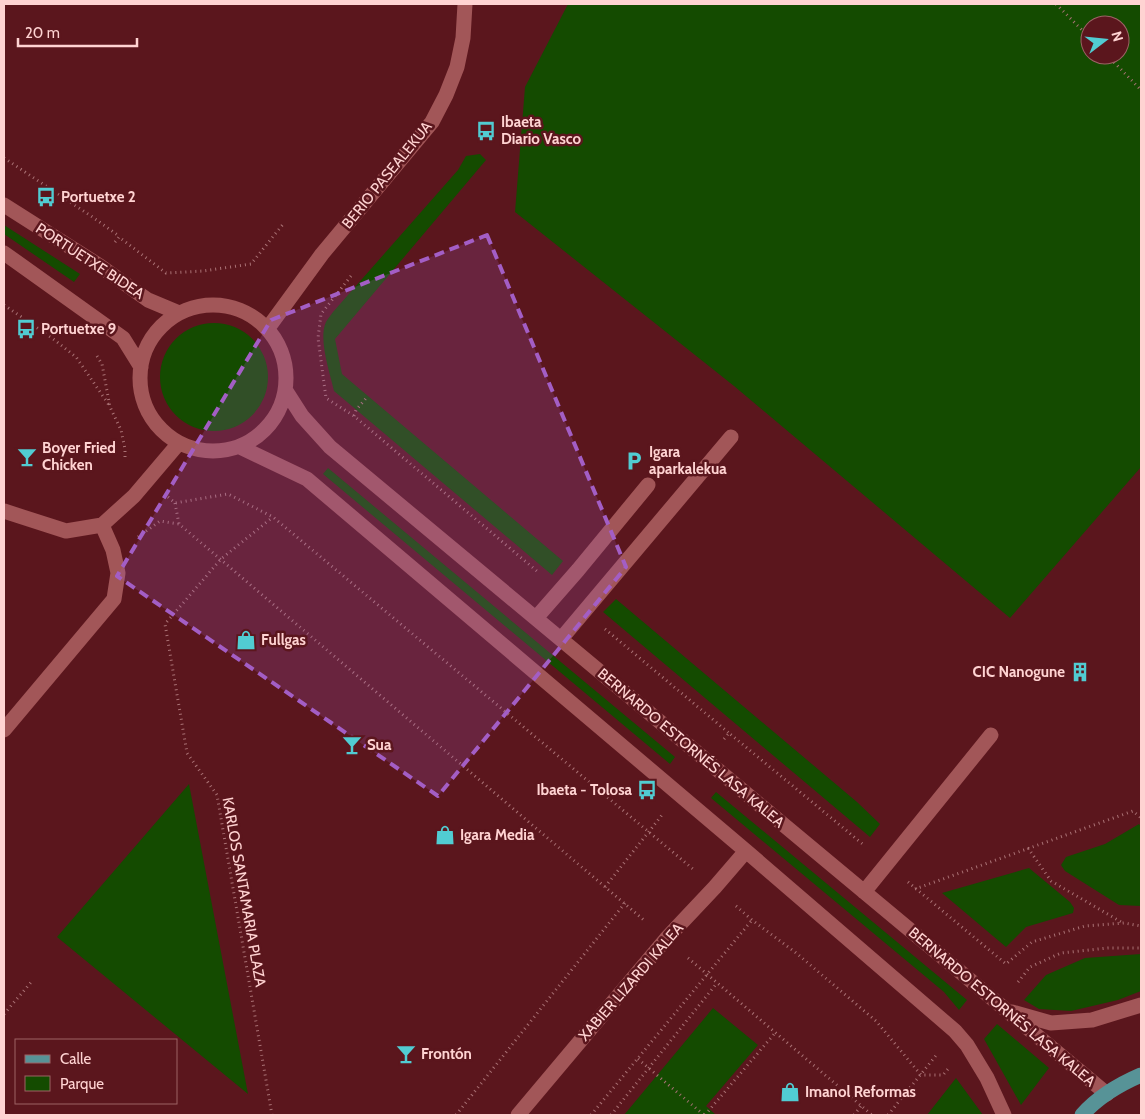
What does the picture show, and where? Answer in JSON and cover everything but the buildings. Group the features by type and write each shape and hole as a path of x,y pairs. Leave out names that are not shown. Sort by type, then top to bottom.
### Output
{"main road":[{"path":"1082,1115 1107,1094 1141,1075"}],"street":[{"name":"BERIO PASEALEKUA","path":"268,328 322,254 432,122 446,95 457,67 463,38 466,4"},
{"name":"PORTUETXE BIDEA","path":"4,205 100,266 148,300 178,313"},
{"path":"4,253 123,338 140,367"},
{"path":"202,305 226,306 248,314 268,328 280,347 282,354 286,369 286,391 278,415 262,434 240,447 220,452 199,450 179,444 161,430 148,411 141,390 140,367 147,345 160,327 178,313 202,305"},
{"name":"BERNARDO ESTORNÉS LASA KALEA","path":"286,391 302,416 330,447 1107,1094"},
{"path":"561,639 731,437"},
{"path":"4,511 66,531 102,525 134,496 179,444"},
{"path":"240,447 307,479 746,850 955,1031 967,1045 988,1078 1004,1115"},
{"path":"536,618 648,485"},
{"path":"4,730 114,599 118,573 113,550 102,525"},
{"path":"864,892 991,735"},
{"name":"XABIER LIZARDI KALEA","path":"518,1115 666,939 715,888 746,850"},
{"path":"1006,1010 1051,1023 1092,1020 1141,1005"}],"path":[{"path":"1056,4 1080,28"},
{"path":"1117,65 1141,90"},
{"path":"4,158 91,216 166,273 203,271 251,264 284,223"},
{"path":"118,280 122,272 112,246 119,237"},
{"path":"351,276 321,314 318,338 322,374 326,398 354,416 356,410 368,396"},
{"path":"4,306 52,338 76,357 110,407 121,430 125,449 121,467"},
{"path":"92,316 76,336 92,348 102,364 110,407"},
{"path":"124,460 175,503 179,524"},
{"path":"175,503 228,494 273,518 752,920 795,952 876,1021 921,1075"},
{"name":"KARLOS SANTAMARIA PLAZA","path":"272,1115 217,795 187,753 165,624 221,559 273,518"},
{"path":"113,550 131,542 160,521 179,524 872,1115"},
{"path":"723,740 729,733 1006,964 1032,942 1085,926 1124,923 1141,926"},
{"path":"605,887 666,810"},
{"path":"916,889 1133,811 1141,818"},
{"path":"1028,848 1051,881 1124,923"},
{"path":"456,1115 624,904"},
{"path":"591,1115 752,920"},
{"path":"4,1014 33,980"},
{"path":"611,1115 650,1069 717,983"},
{"path":"638,1059 704,1115 775,1033"},
{"path":"888,1115 941,1049"},
{"path":"854,1115 861,1106"}],"highlighted area":[{"path":"487,235 626,567 438,796 117,576 271,320"}],"green space":[{"path":"568,4 1141,4 1141,467 1010,618 734,386 515,212 525,87"},
{"path":"480,154 486,160 335,339 342,374 563,561 552,575 334,391 324,347 324,329 326,322 333,312 458,170 466,156"},
{"path":"4,225 80,274 74,282 4,234"},
{"path":"214,323 235,327 252,339 264,356 268,377 264,398 252,415 235,427 214,431 193,427 176,415 164,398 160,377 164,356 176,339 193,327"},
{"path":"328,468 675,757 670,764 323,474"},
{"path":"616,599 857,802 880,824 870,837 603,612"},
{"path":"189,784 248,1094 57,937"},
{"path":"716,792 967,1000 959,1010 944,992 711,798"},
{"path":"1139,824 1141,827 1141,906 1119,905 1065,871 1061,865 1066,857 1105,844"},
{"path":"1029,868 1070,902 1074,908 1073,913 1026,927 1006,947 942,893"},
{"path":"1141,954 1141,991 1118,1000 1071,1011 1039,1009 1024,1000 1046,975 1085,958"},
{"path":"713,1008 758,1045 706,1106 716,1115 624,1115"},
{"path":"997,1024 1049,1068 1021,1105 984,1039"},
{"path":"956,1078 983,1115 927,1115"}],"place":[{"name":"Ibaeta Diario Vasco","path":"486,131"},
{"name":"Portuetxe 2","path":"46,197"},
{"name":"Portuetxe 9","path":"26,329"},
{"name":"Boyer Fried Chicken","path":"27,457"},
{"name":"Igara aparkalekua","path":"634,461"},
{"name":"Fullgas","path":"246,640"},
{"name":"CIC Nanogune","path":"1080,672"},
{"name":"Sua","path":"352,745"},
{"name":"Ibaeta - Tolosa","path":"647,790"},
{"name":"Igara Media","path":"445,835"},
{"name":"Frontón","path":"406,1054"},
{"name":"Imanol Reformas","path":"790,1092"}]}
